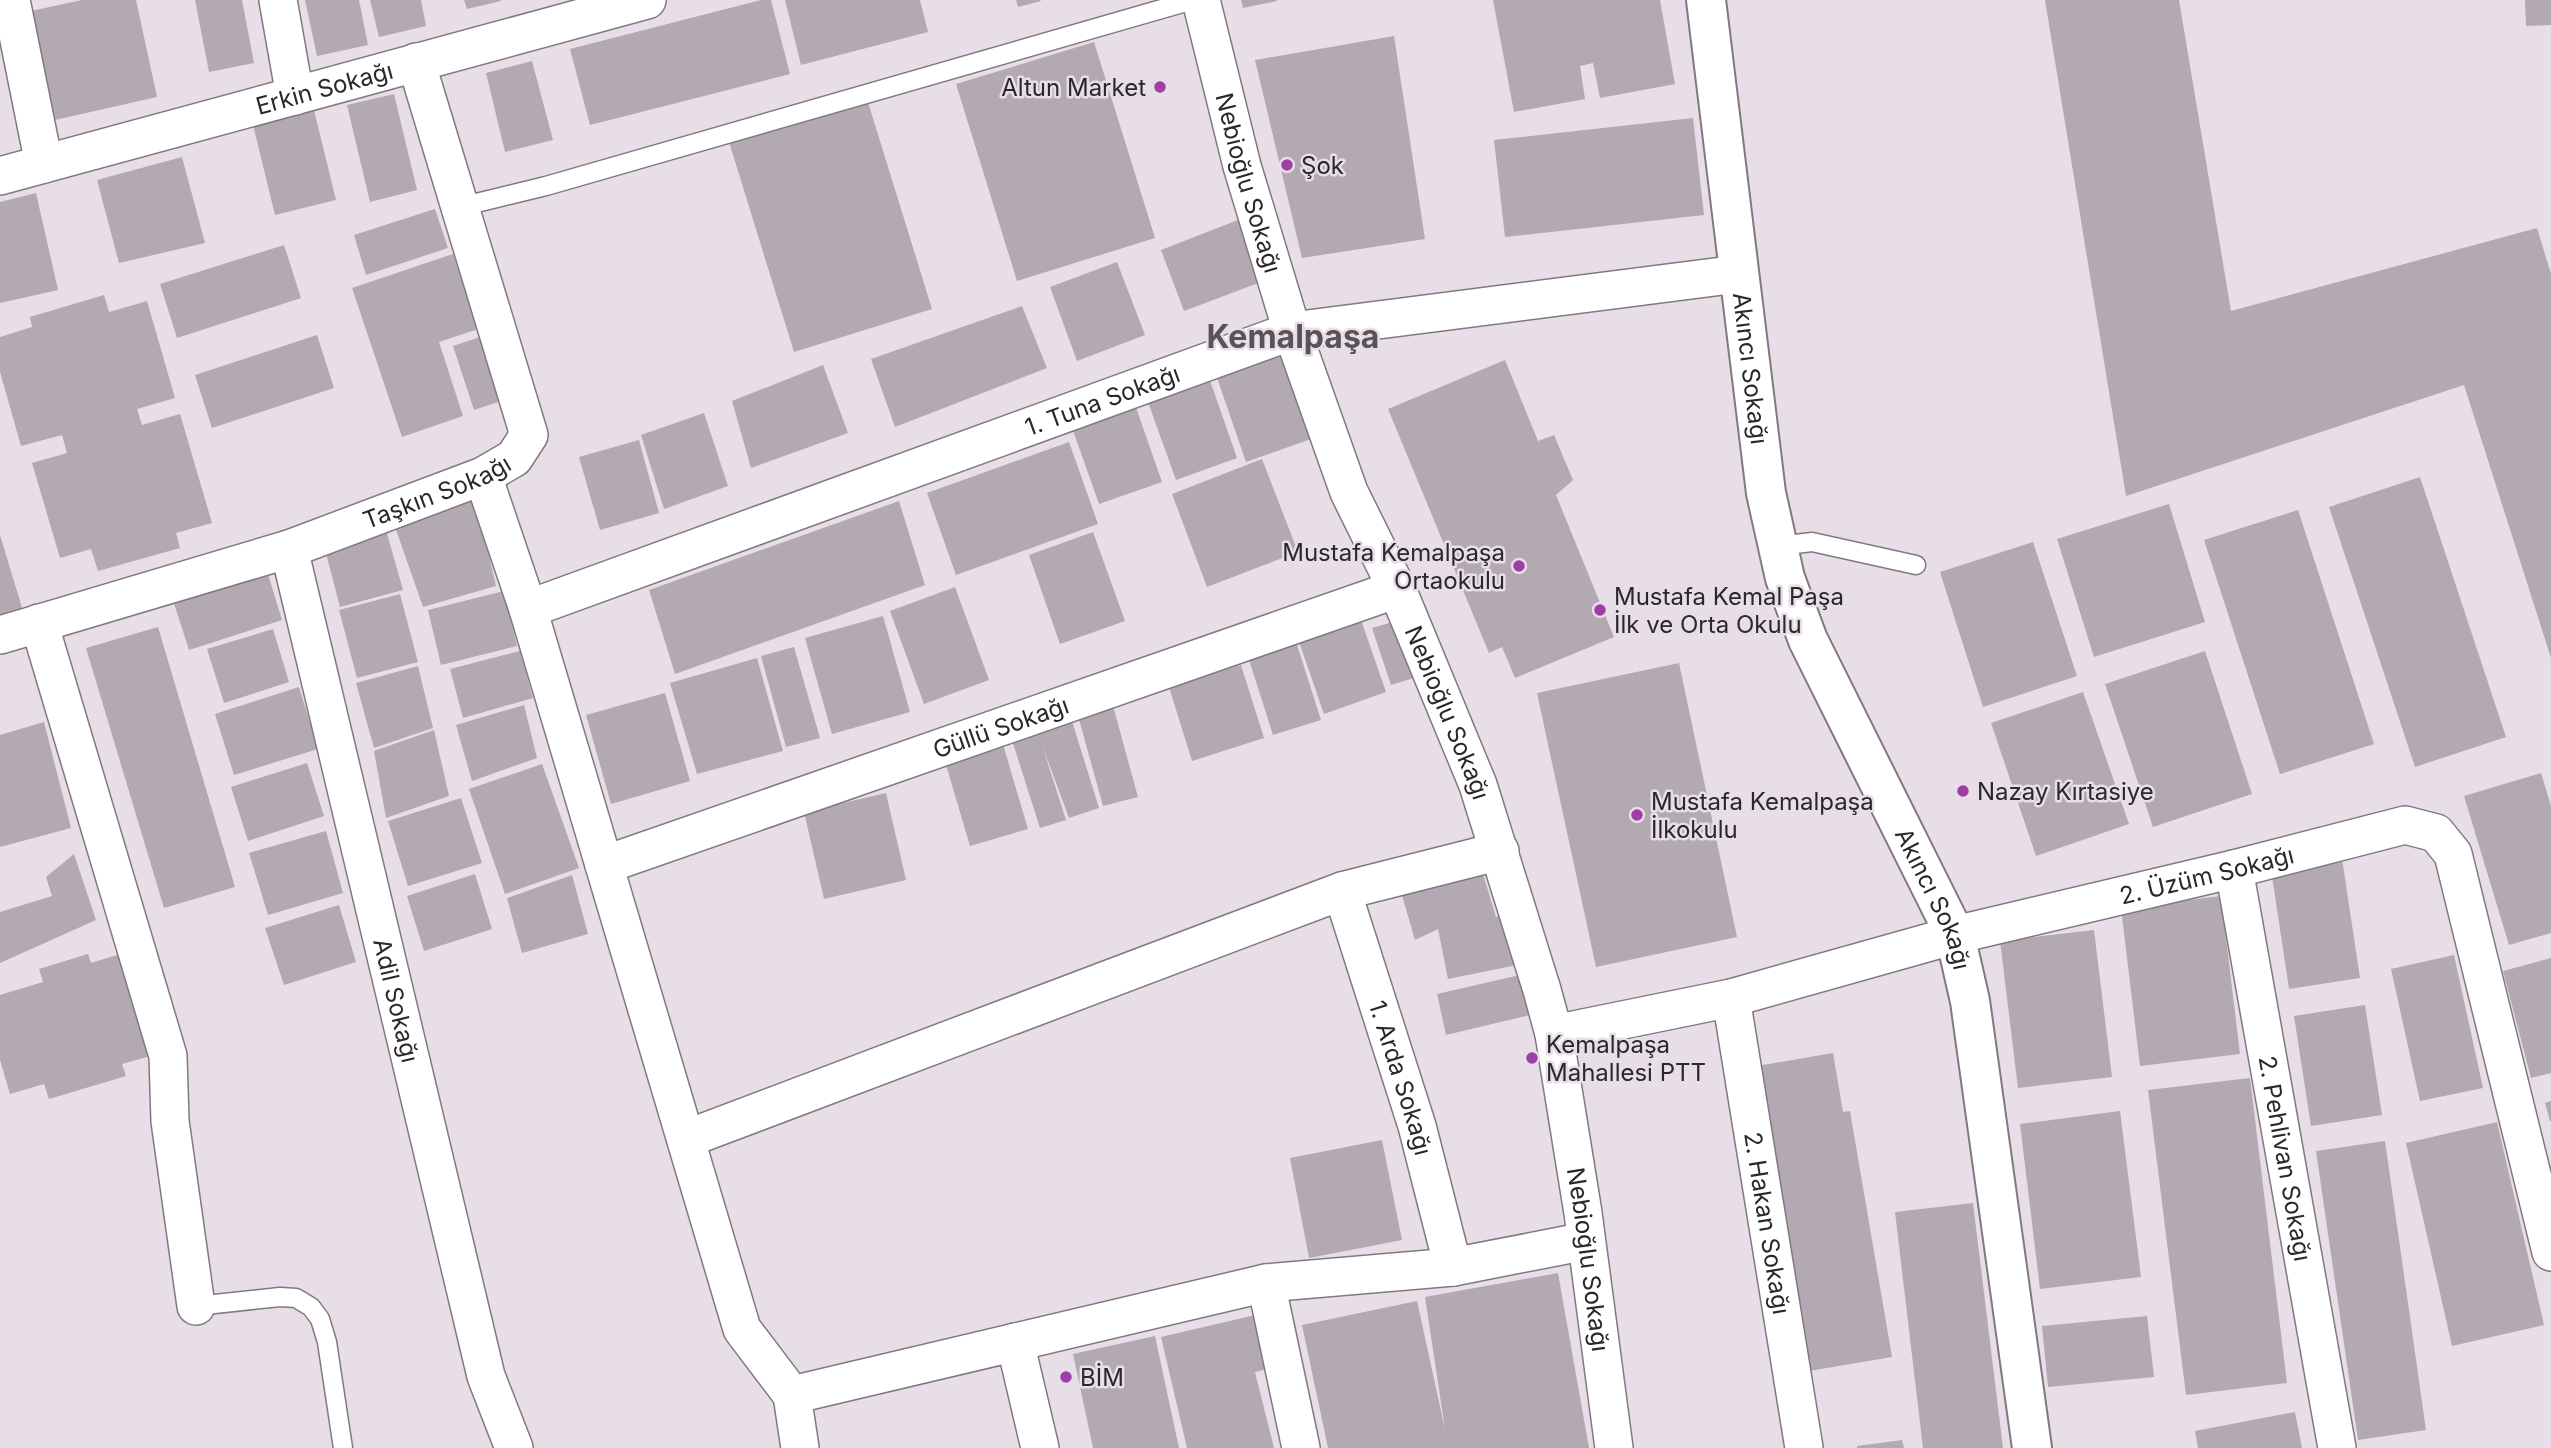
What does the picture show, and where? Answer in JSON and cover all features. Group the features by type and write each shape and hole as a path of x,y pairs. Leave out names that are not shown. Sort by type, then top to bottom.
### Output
{"street":[{"path":"11,0 44,164"},
{"path":"278,0 295,96"},
{"name":"Erkin Sokağı","path":"0,176 416,62 545,14 647,0"},
{"name":"Nebioğlu Sokağı","path":"1201,0 1242,166 1293,331 1349,492 1397,589 1478,785 1554,1034 1614,1448"},
{"name":"Akıncı Sokağı","path":"1706,0 1766,493 1785,578 1808,640 1955,935 1970,1001 2032,1448"},
{"name":"Taşkın Sokağı","path":"0,635 289,549 483,475 514,458 529,435 416,62"},
{"name":"1. Tuna Sokağı","path":"528,609 1293,331 1738,274"},
{"path":"483,475 528,609 742,1329 792,1395 800,1448"},
{"name":"Adil Sokağı","path":"289,549 486,1376 514,1448"},
{"name":"Güllü Sokağı","path":"604,865 1397,589"},
{"path":"39,623 168,1056 170,1121 196,1306"},
{"name":"2. Üzüm Sokağı","path":"1554,1034 1731,998 1955,935 2234,869 2405,825 2436,833 2453,854 2551,1252"},
{"path":"686,1139 1342,891 1500,851"},
{"name":"2. Pehlivan Sokağı","path":"2234,869 2337,1448"},
{"name":"1. Arda Sokağı","path":"1342,891 1417,1126 1453,1267"},
{"name":"2. Hakan Sokağı","path":"1731,998 1804,1448"},
{"path":"792,1395 1266,1283 1453,1267 1586,1241"},
{"path":"1266,1283 1301,1448"},
{"path":"1015,1342 1040,1448"}],"lane":[{"path":"460,207 546,186 1193,0"},
{"path":"1778,546 1812,542 1916,565"},
{"path":"196,1306 280,1297 296,1298 311,1307 320,1319 327,1342 343,1448"}],"building":[{"path":"82,0 136,0 157,97 55,120 31,11"},
{"path":"195,0 242,0 254,63 209,72"},
{"path":"305,0 359,0 368,45 317,56"},
{"path":"370,0 421,0 426,26 379,37"},
{"path":"464,0 501,0 501,1 467,9"},
{"path":"761,0 771,0 790,74 590,125 570,49"},
{"path":"785,0 920,0 928,32 801,65"},
{"path":"1016,0 1040,0 1041,1 1018,7"},
{"path":"1241,0 1277,0 1277,1 1243,8"},
{"path":"1493,0 1660,0 1675,84 1600,98 1593,63 1580,66 1585,99 1514,112"},
{"path":"2045,0 2179,0 2231,311 2537,228 2551,274 2551,658 2464,385 2126,496"},
{"path":"2525,0 2551,0 2551,25 2526,26"},
{"path":"1394,36 1425,239 1302,258 1255,60"},
{"path":"1094,42 1155,238 1017,281 956,84"},
{"path":"532,61 553,140 505,152 486,73"},
{"path":"394,94 417,190 370,202 347,105"},
{"path":"867,99 932,309 794,352 729,142"},
{"path":"314,110 336,200 275,215 253,125"},
{"path":"1693,118 1704,215 1505,237 1494,140"},
{"path":"182,157 205,243 119,263 97,180"},
{"path":"36,193 58,290 0,303 0,202"},
{"path":"435,209 448,248 366,275 354,235"},
{"path":"1238,220 1261,282 1184,311 1161,250"},
{"path":"284,245 301,298 177,338 160,284"},
{"path":"453,254 478,329 439,342 463,416 402,437 352,288"},
{"path":"1117,262 1145,335 1077,361 1050,287"},
{"path":"104,295 109,312 147,301 175,398 137,409 142,425 180,414 212,523 176,533 180,548 98,571 91,549 60,558 32,463 67,453 62,435 21,446 0,372 0,337 32,327 30,317"},
{"path":"1022,306 1047,368 895,427 871,359"},
{"path":"317,335 334,388 212,428 195,375"},
{"path":"483,336 504,400 474,410 453,346"},
{"path":"1278,346 1311,439 1246,462 1214,369"},
{"name":"Mustafa Kemalpaşa Ortaokulu","path":"1505,360 1538,441 1554,435 1573,480 1556,495 1614,637 1515,678 1502,647 1489,653 1388,409"},
{"path":"823,365 848,433 751,468 732,401"},
{"path":"1206,369 1237,458 1176,480 1144,391"},
{"path":"1133,399 1162,482 1099,504 1070,422"},
{"path":"704,413 728,486 664,509 641,435"},
{"path":"639,440 659,513 600,530 579,457"},
{"path":"1069,442 1098,524 956,575 927,493"},
{"path":"1262,459 1298,552 1207,587 1172,494"},
{"path":"2420,477 2506,737 2415,767 2329,507"},
{"path":"475,495 496,586 423,607 394,524"},
{"path":"899,501 925,585 675,674 649,590"},
{"path":"2169,504 2205,622 2094,657 2057,539"},
{"path":"2298,510 2374,744 2280,774 2204,540"},
{"path":"384,523 403,590 340,607 323,542"},
{"path":"1093,532 1125,621 1060,644 1029,555"},
{"path":"0,535 23,611 0,617"},
{"path":"2033,542 2077,676 1983,707 1940,572"},
{"path":"264,561 282,620 189,650 170,591"},
{"path":"955,587 989,680 924,704 890,611"},
{"path":"504,591 517,646 441,665 428,610"},
{"path":"400,594 418,662 357,678 339,610"},
{"path":"883,616 910,712 832,734 805,638"},
{"path":"1360,617 1386,692 1324,714 1298,639"},
{"path":"1396,621 1414,678 1391,685 1372,628"},
{"path":"158,627 235,887 164,908 86,648"},
{"path":"273,629 289,682 224,703 207,649"},
{"path":"1292,629 1321,720 1273,735 1244,644"},
{"path":"794,647 820,738 786,747 761,656"},
{"path":"520,651 533,698 463,718 450,669"},
{"path":"2205,651 2252,794 2153,827 2105,684"},
{"path":"757,658 783,751 697,774 670,683"},
{"name":"Mustafa Kemalpaşa İlkokulu","path":"1679,663 1737,937 1596,967 1537,693"},
{"path":"1241,665 1264,738 1192,761 1169,687"},
{"path":"418,666 433,728 374,748 356,683"},
{"path":"299,687 318,749 234,775 215,714"},
{"path":"2083,692 2129,824 2036,856 1991,723"},
{"path":"665,693 690,781 611,804 586,715"},
{"path":"1112,702 1138,797 1103,806 1077,712"},
{"path":"524,705 537,758 472,781 456,725"},
{"path":"1071,718 1099,808 1069,818 1042,745 1066,820 1040,828 1010,734"},
{"path":"44,722 71,828 0,847 0,735"},
{"path":"434,730 449,796 386,818 374,751"},
{"path":"1002,741 1028,829 970,846 944,758"},
{"path":"307,763 324,816 248,841 231,787"},
{"path":"542,764 579,868 505,894 469,789"},
{"path":"2541,773 2551,806 2551,933 2509,945 2464,796"},
{"path":"886,793 906,880 824,899 804,812"},
{"path":"461,798 482,863 408,886 388,821"},
{"path":"326,831 343,893 268,915 249,853"},
{"path":"2341,852 2360,978 2289,989 2270,863"},
{"path":"74,854 96,920 0,963 0,912 52,896 46,877"},
{"path":"1479,861 1496,917 1506,914 1517,965 1448,979 1438,929 1415,940 1399,885"},
{"path":"475,874 492,929 424,951 407,896"},
{"path":"572,875 588,934 522,953 507,898"},
{"path":"2221,896 2240,1054 2140,1066 2121,908"},
{"path":"339,905 356,962 284,985 265,928"},
{"path":"2094,930 2112,1077 2018,1088 2000,941"},
{"path":"130,951 161,1053 122,1064 126,1076 49,1099 44,1084 10,1094 0,1060 0,995 43,982 39,969 88,954 91,963"},
{"path":"2454,955 2483,1088 2420,1101 2391,969"},
{"path":"2551,958 2551,1073 2531,1078 2503,971"},
{"path":"1520,975 1530,1015 1446,1035 1437,994"},
{"path":"2365,1005 2382,1115 2311,1126 2294,1016"},
{"path":"1833,1053 1843,1112 1850,1111 1892,1357 1809,1371 1757,1066"},
{"path":"2250,1078 2287,1383 2186,1395 2148,1090"},
{"path":"2551,1101 2551,1121 2550,1121 2545,1103"},
{"path":"2120,1111 2141,1277 2040,1289 2020,1124"},
{"path":"2497,1122 2544,1325 2452,1346 2406,1143"},
{"path":"1382,1140 1402,1240 1309,1258 1290,1158"},
{"path":"2385,1141 2426,1430 2358,1440 2316,1151"},
{"path":"1973,1203 2003,1448 1923,1448 1895,1212"},
{"path":"1558,1273 1589,1448 1328,1448 1302,1325 1417,1301 1445,1429 1425,1297"},
{"path":"1255,1315 1267,1369 1255,1372 1274,1448 1187,1448 1161,1337"},
{"path":"2147,1316 2154,1377 2048,1387 2042,1326"},
{"path":"1155,1336 1179,1448 1093,1448 1073,1354"},
{"path":"2295,1412 2302,1448 2198,1448 2195,1431"},
{"path":"1902,1440 1904,1448 1857,1448 1857,1446"}],"place":[{"name":"Altun Market","path":"1160,87"},
{"name":"Şok","path":"1287,165"},
{"name":"Mustafa Kemalpaşa Ortaokulu","path":"1519,566"},
{"name":"Mustafa Kemal Paşa İlk ve Orta Okulu","path":"1600,610"},
{"name":"Nazay Kırtasiye","path":"1963,791"},
{"name":"Mustafa Kemalpaşa İlkokulu","path":"1637,815"},
{"name":"Kemalpaşa Mahallesi PTT","path":"1532,1058"},
{"name":"BİM","path":"1066,1377"}],"district":[{"name":"Kemalpaşa","path":"1293,336"}]}
